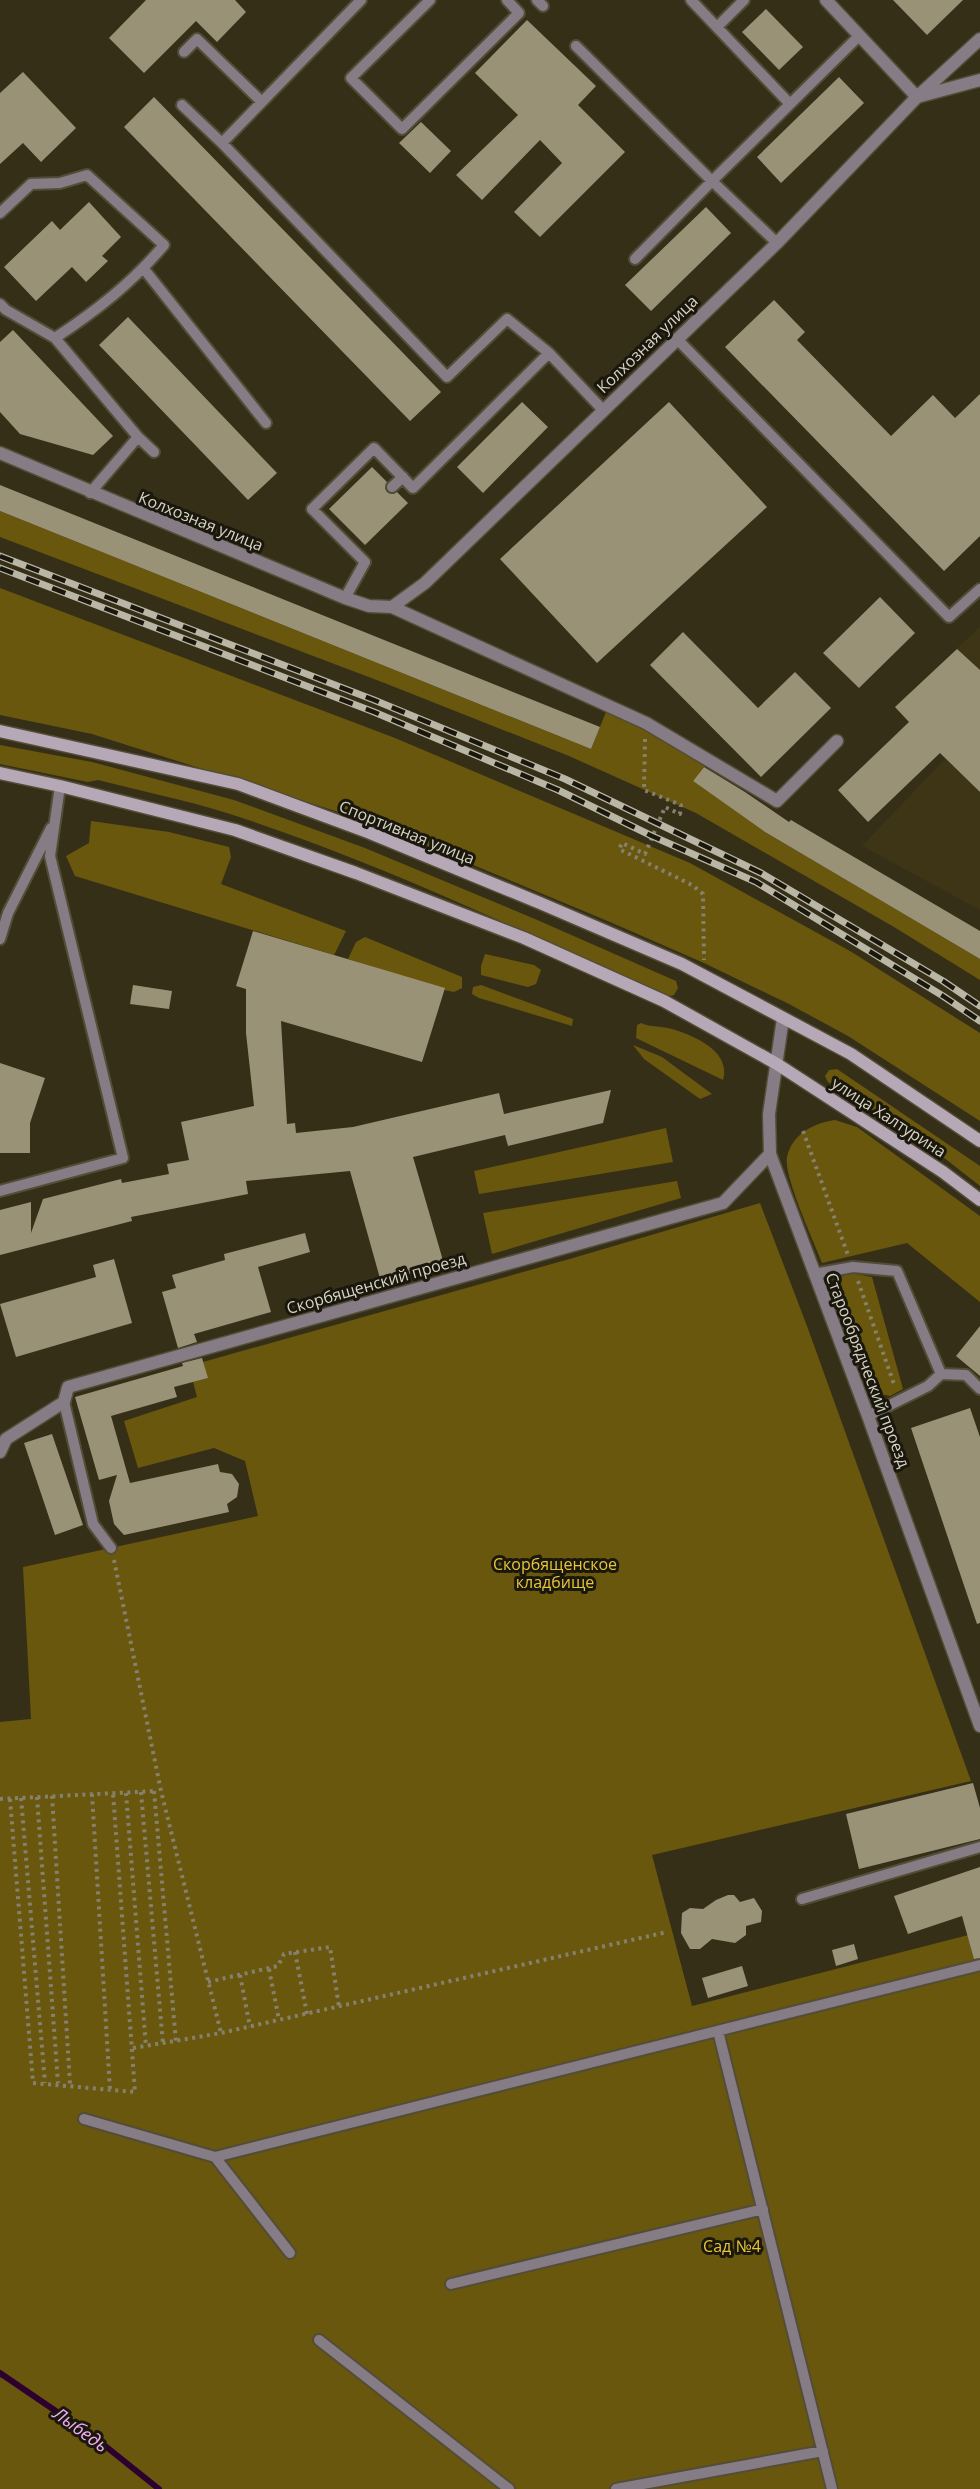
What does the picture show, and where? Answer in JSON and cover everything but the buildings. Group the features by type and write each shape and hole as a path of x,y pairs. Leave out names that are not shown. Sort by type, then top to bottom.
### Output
{"main road":[{"name":"Спортивная улица","path":"0,731 238,784 370,833 540,903 682,964 783,1018"},
{"path":"0,773 235,830 366,877 524,938 664,1001 777,1064"},
{"name":"улица Халтурина","path":"783,1018 851,1054 980,1141"},
{"name":"улица Халтурина","path":"777,1064 944,1172 980,1200"}],"street":[{"path":"826,0 917,97 980,80"},
{"name":"Колхозная улица","path":"393,607 425,583 777,243 917,97 980,39"},
{"name":"Колхозная улица","path":"0,453 90,493 345,598 369,606 393,607 646,723 777,801 837,741"},
{"name":"Старообрядческий проезд","path":"783,1018 769,1114 770,1154 980,1726"},
{"name":"Скорбященский проезд","path":"0,1452 6,1438 64,1402 68,1387 723,1203 770,1154"}],"lane":[{"path":"222,143 361,0"},
{"path":"430,0 351,78 402,129 519,13 507,0"},
{"path":"691,0 790,104"},
{"path":"717,27 744,0"},
{"path":"635,259 859,36"},
{"path":"184,52 197,39 262,102"},
{"path":"576,46 777,243"},
{"path":"182,105 222,143 447,377 507,318 549,353 603,410"},
{"path":"0,213 31,184 60,183 87,175 164,245 144,268 89,316 55,338"},
{"path":"144,268 266,423"},
{"path":"2,309 55,338 138,438 154,452"},
{"path":"677,339 949,617 980,589"},
{"path":"345,598 365,562 312,509 374,448 413,488 549,353"},
{"path":"90,493 138,438"},
{"path":"392,487 402,477"},
{"path":"0,1191 123,1158 50,856 60,786"},
{"path":"0,939 8,913 55,820"},
{"path":"814,1274 853,1268 897,1271 941,1374"},
{"path":"868,1416 928,1386 941,1374 966,1375 980,1389"},
{"path":"64,1402 93,1524 111,1548"},
{"path":"802,1899 980,1847"},
{"path":"84,2119 215,2157 980,1965"},
{"path":"718,2031 832,2489"},
{"path":"215,2157 290,2253"},
{"path":"451,2284 763,2209"},
{"path":"319,2340 509,2489"},
{"path":"616,2489 823,2451"}],"path":[{"path":"646,723 644,790 681,805 680,814 665,807 645,854 622,843 619,849 692,885 703,894 704,963"},
{"path":"111,1548 161,1791 221,2033"},
{"path":"154,1791 176,2042"},
{"path":"0,1799 161,1791"},
{"path":"141,1792 163,2044"},
{"path":"10,1799 33,2083 70,2084 135,2092 113,1793"},
{"path":"126,1793 146,2047"},
{"path":"92,1794 110,2090"},
{"path":"37,1797 58,2083"},
{"path":"52,1797 70,2084"},
{"path":"21,1798 45,2083"},
{"path":"133,2048 250,2027 667,1932"},
{"path":"208,1982 279,1966 284,1954 330,1947 339,2007"},
{"path":"296,1952 307,2014"},
{"path":"269,1969 279,2020"},
{"path":"240,1975 250,2027"}],"shaded area":[{"path":"980,627 980,910 862,846 945,759 895,707"}],"green space":[{"path":"0,511 591,749 606,712 678,744 706,764 693,781 765,832 980,959 980,980 894,927 696,813 569,756 387,684 0,537"},
{"path":"0,588 395,738 690,863 850,951 980,1033 980,1121 848,1036 789,1004 704,963 610,922 370,822 92,734 0,715"},
{"path":"0,745 92,762 234,800 365,848 535,919 676,981 678,988 674,995 665,997 395,875 230,814 98,780 88,782 0,764"},
{"path":"91,821 169,832 229,847 231,857 221,884 346,931 334,955 75,876 66,856 89,843"},
{"path":"365,937 462,977 462,988 454,992 444,990 348,959 356,942"},
{"path":"485,954 534,965 541,970 536,984 528,987 481,975"},
{"path":"481,985 573,1019 572,1026 472,994 473,987"},
{"path":"641,1023 678,1031 708,1045 722,1060 723,1080 636,1038 637,1025"},
{"path":"633,1045 662,1057 712,1094 700,1099 644,1059"},
{"path":"837,1069 980,1166 980,1186 943,1157 828,1082 825,1076 829,1070"},
{"path":"835,1120 857,1127 980,1216 980,1302 907,1243 822,1263 794,1193 787,1157 794,1142 805,1131"},
{"path":"666,1128 673,1162 479,1194 474,1171"},
{"path":"677,1181 681,1198 492,1254 483,1213"},
{"path":"760,1203 807,1326 971,1781 652,1855 692,2006 980,1932 980,2489 0,2489 0,2379 2,2374 0,2373 0,1722 31,1719 23,1567 258,1516 245,1461 214,1448 138,1468 124,1421 197,1397 193,1382 207,1378 203,1362"},
{"path":"850,1273 872,1277 903,1389 890,1396 871,1392 831,1287 835,1279"}],"waterway":[{"name":"Лыбедь","path":"0,2373 94,2437 159,2489"}],"railway":[{"path":"0,556 374,700 565,779 761,873 943,981 980,1006"},
{"path":"0,568 374,712 558,790 652,836 756,882 980,1021"}],"park label":[{"name":"Скорбященское кладбище","path":"555,1573"},
{"name":"Сад №4","path":"732,2246"}]}
